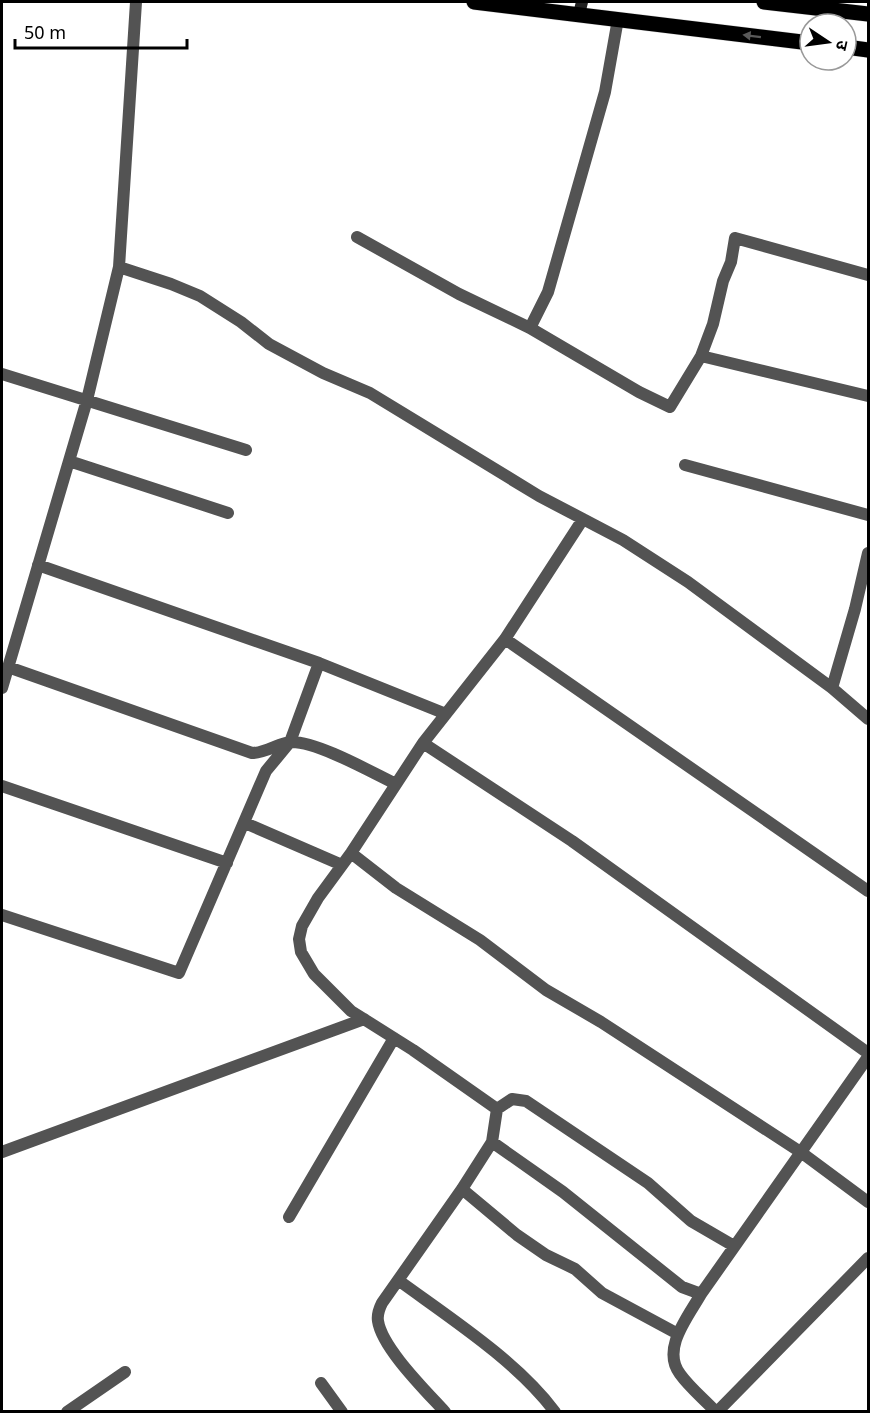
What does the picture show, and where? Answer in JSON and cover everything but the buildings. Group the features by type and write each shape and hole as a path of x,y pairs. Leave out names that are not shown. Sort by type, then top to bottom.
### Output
{"main road":[{"path":"474,2 581,8 618,19 798,42"},
{"path":"764,2 868,14"}],"street":[{"path":"2,688 87,400 119,267 136,2"},
{"path":"530,328 548,292 605,92 618,19"},
{"path":"357,237 459,294 530,328 639,392 669,406 701,356 713,324 723,281 731,262 735,238 868,275"},
{"path":"119,267 200,296 241,322 269,344 323,373 370,393 539,496 623,540 688,582 832,688 868,719"},
{"path":"701,356 868,396"},
{"path":"2,374 246,450"},
{"path":"69,461 228,513"},
{"path":"685,465 868,515"},
{"path":"497,1109 351,1011 314,974 301,952 299,939 302,926 318,898 351,853 423,743 505,639 583,519"},
{"path":"832,688 855,609 868,553"},
{"path":"38,565 319,663 446,714"},
{"path":"855,609 868,613"},
{"path":"505,639 868,891"},
{"path":"2,915 179,973 266,771 291,742 319,663"},
{"path":"8,667 252,753 261,753 291,742 312,745 396,784"},
{"path":"423,743 572,841 868,1055 802,1153 701,1294 678,1334 673,1351 674,1362 679,1373 717,1412 868,1258"},
{"path":"2,786 227,863"},
{"path":"245,823 342,865"},
{"path":"351,853 396,888 480,940 546,990 601,1022 802,1153 868,1202"},
{"path":"2,1152 364,1020"},
{"path":"289,1217 394,1038"},
{"path":"497,1109 512,1100 526,1101 648,1183 691,1221 734,1245"},
{"path":"445,1412 403,1364 380,1329 379,1311 382,1303 492,1142 497,1109"},
{"path":"492,1142 563,1192 682,1287 701,1294"},
{"path":"462,1189 517,1235 546,1255 576,1269 602,1293 678,1334"},
{"path":"398,1280 512,1366 535,1386 555,1412"},
{"path":"67,1412 125,1372"},
{"path":"321,1383 342,1412"}]}
